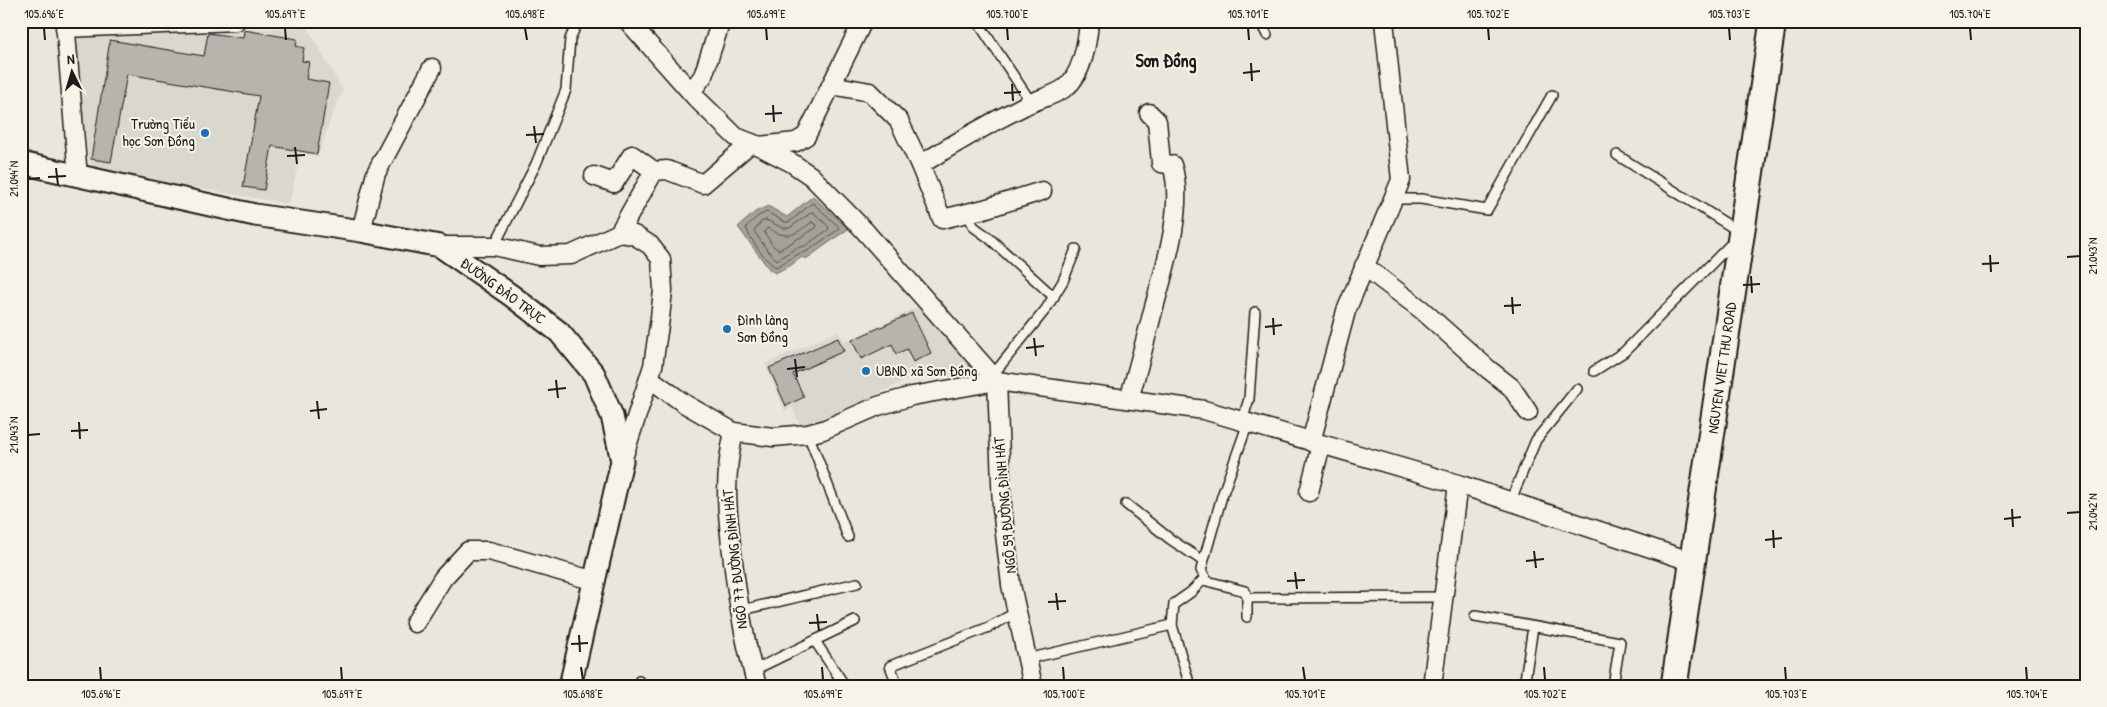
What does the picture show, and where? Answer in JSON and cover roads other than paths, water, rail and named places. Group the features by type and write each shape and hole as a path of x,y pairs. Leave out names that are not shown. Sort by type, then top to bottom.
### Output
{"main road":[{"name":"NGUYEN VIET THU ROAD","path":"1674,686 1774,21"}],"street":[{"path":"78,177 65,25 236,21"},
{"path":"628,21 691,92 736,138 792,163 811,176 863,229 994,379"},
{"path":"691,92 703,76 721,21"},
{"path":"594,176 614,183 632,155 654,172 667,170 703,184 755,145 796,142 806,136 863,21"},
{"path":"920,165 975,130 1031,102 1066,88 1076,74 1087,42 1091,21"},
{"path":"1309,492 1316,444 1346,311 1401,180 1384,21"},
{"path":"361,231 376,173 432,68"},
{"path":"831,85 870,92 900,121 942,219 1042,191"},
{"path":"1129,399 1167,261 1174,213 1175,173 1172,165 1161,163 1157,120 1149,113"},
{"name":"ĐƯỜNG ĐÀO TRỰC","path":"21,163 254,215 361,231 440,246 512,296 559,332 594,374 612,416 622,461 570,686"},
{"path":"620,233 654,172"},
{"path":"440,246 494,246 539,256 571,255 620,233 634,235 650,245 661,259 663,290 652,366 622,461"},
{"path":"1364,266 1422,310 1511,387 1528,412"},
{"path":"649,378 684,404 734,432 773,437 808,434 823,430 878,406 912,396 994,379 1204,410 1458,484 1693,562"},
{"name":"NGÕ 59 ĐƯỜNG ĐÌNH HÁT","path":"994,379 1002,508 1011,585 1033,686"},
{"name":"NGÕ 77 ĐƯỜNG ĐÌNH HÁT","path":"734,432 727,470 726,506 738,611 755,678"},
{"path":"1432,686 1458,484"},
{"path":"415,623 443,578 468,550 489,551 595,581"}],"lane":[{"path":"494,246 536,164 566,90 570,39 578,21"},
{"path":"978,21 1031,102"},
{"path":"1260,21 1267,35"},
{"path":"1392,199 1421,199 1487,210 1552,95"},
{"path":"1594,371 1624,352 1742,233 1617,156"},
{"path":"967,213 974,227 988,237 1054,297"},
{"path":"994,379 1046,310 1063,280 1076,249"},
{"path":"1247,616 1245,590 1207,581 1201,570 1245,422 1249,399 1255,312"},
{"path":"1510,502 1536,440 1577,389"},
{"path":"808,434 848,536"},
{"path":"1126,504 1170,539 1204,561"},
{"path":"1190,686 1172,625 1174,604 1191,592 1205,578"},
{"path":"738,611 857,583"},
{"path":"1247,598 1444,597"},
{"path":"898,686 890,666 989,627 1017,612"},
{"path":"1475,616 1620,642 1613,686"},
{"path":"755,678 815,641 855,621"},
{"path":"1027,659 1172,625"},
{"path":"1524,686 1533,626"},
{"path":"815,641 845,686"}],"water":[{"path":"813,196 848,229 806,259 802,257 790,266 775,273 769,269 738,227 755,212 768,206 787,217"}],"place":[{"name":"Trường Tiểu học Sơn Đồng","path":"205,133"},
{"name":"Đình làng Sơn Đồng","path":"727,329"},
{"name":"UBND xã Sơn Đồng","path":"866,371"}],"district":[{"name":"Sơn Đồng","path":"1166,61"}]}
